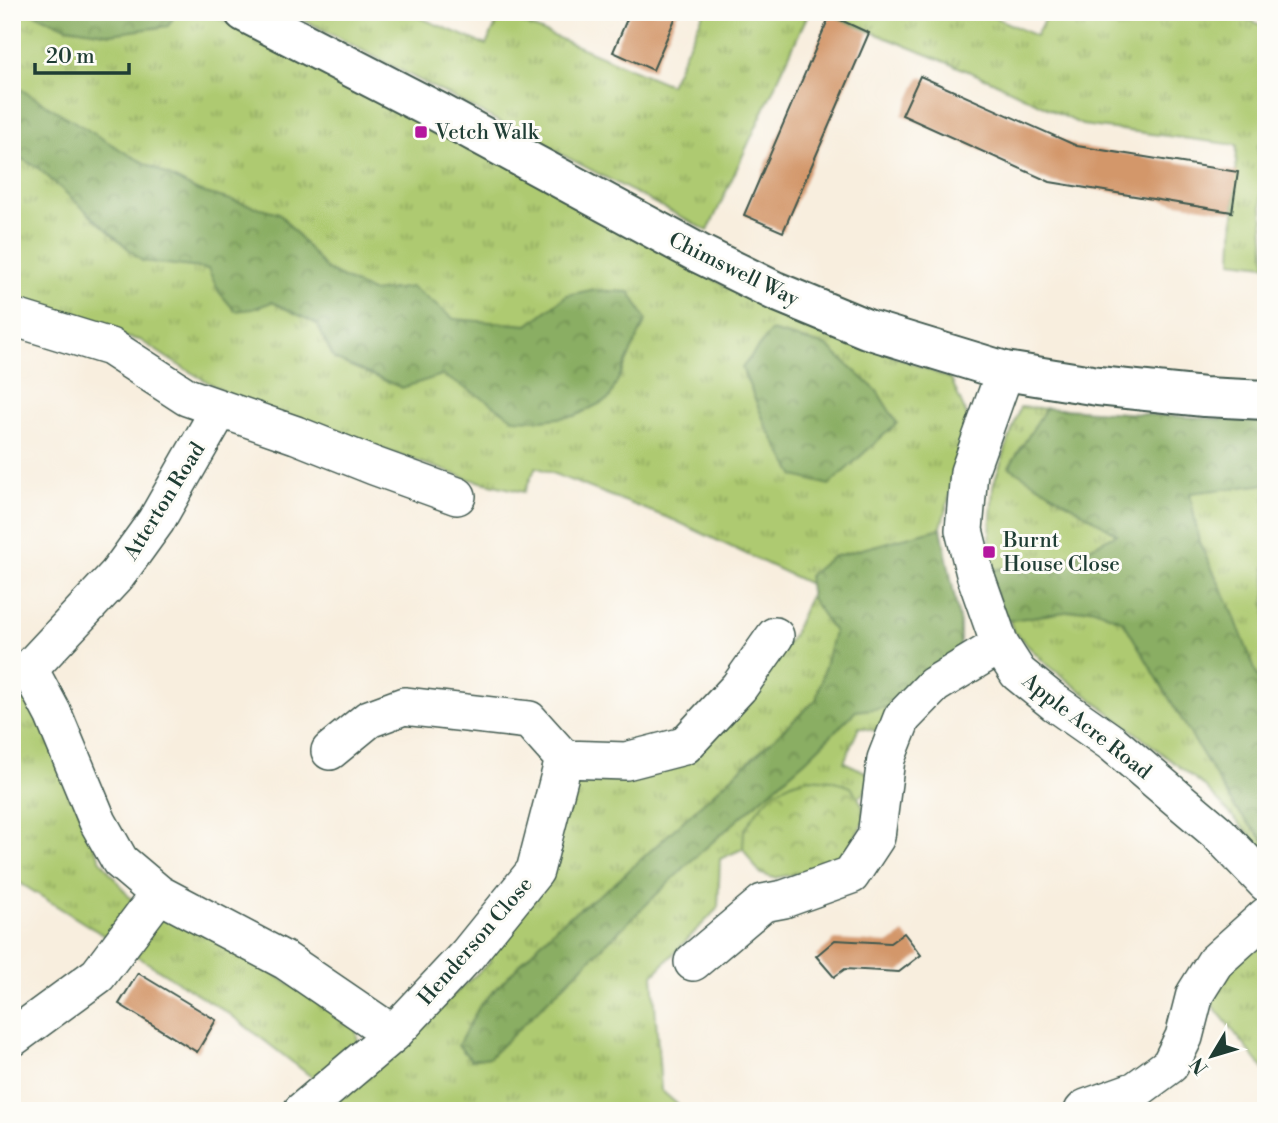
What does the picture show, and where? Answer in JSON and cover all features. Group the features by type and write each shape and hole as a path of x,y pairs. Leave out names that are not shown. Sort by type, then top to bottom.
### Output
{"street":[{"name":"Chimswell Way","path":"244,12 414,99 700,254 775,291 867,329 1005,371 1097,387 1266,400"},
{"path":"12,321 19,319 110,347 187,397 457,496"},
{"name":"Apple Acre Road","path":"1005,371 969,472 964,530 975,574 1000,645 1018,673 1112,743 1217,833 1266,883"},
{"name":"Atterton Road","path":"21,672 117,575 156,521 220,408"},
{"path":"330,751 369,719 404,706 528,720 564,759 626,761 684,747 739,687 775,636"},
{"path":"693,962 763,903 783,899 851,874 876,837 886,759 902,719 934,685 1000,645"},
{"path":"21,672 53,714 98,822 120,861 159,894 286,961 393,1034"},
{"name":"Henderson Close","path":"302,1111 393,1034 467,955 535,871 564,759"},
{"path":"12,1038 98,975 159,894"},
{"path":"1083,1111 1136,1090 1170,1065 1184,1037 1195,993 1215,962 1266,916"}],"green space":[{"path":"12,12 207,12 462,139 731,289 951,379 970,423 939,534 954,646 879,732 859,727 844,762 872,775 864,794 720,859 718,908 653,975 661,1090 685,1111 302,1111 402,1042 491,961 482,953 573,785 698,751 792,637 814,586 676,521 536,467 524,492 469,479 237,399 140,340 103,333 17,309 12,301"},
{"path":"30,12 177,12 168,26 111,34 67,27"},
{"path":"289,12 406,12 486,45 501,14 670,85 704,12 809,12 708,231"},
{"path":"823,12 983,12 1036,36 1048,12 1230,12 1266,27 1266,143 1258,145 1266,265 1232,261 1237,145 1082,125 990,80"},
{"path":"12,84 131,156 198,191 279,213 327,270 372,292 412,287 454,319 528,325 567,295 591,290 630,292 646,320 609,399 575,416 541,420 514,419 442,375 402,388 334,359 317,324 272,302 253,309 235,311 219,292 208,269 142,261 37,167 12,154"},
{"path":"771,331 827,346 877,391 897,423 829,485 795,476 767,428 742,368"},
{"path":"1020,407 1266,422 1266,852 1203,785 1045,663 1013,631 989,552 993,486"},
{"path":"1046,408 1266,422 1266,484 1190,493 1199,542 1231,608 1266,698 1266,843 1234,807 1123,621 1092,608 1006,621 988,571 1078,554 1117,534 1009,467"},
{"path":"941,528 960,624 960,649 890,707 856,711 806,760 693,859 490,1057 471,1060 458,1045 480,1005 559,924 614,884 816,700 834,632 811,598 808,576 832,557"},
{"path":"20,693 35,706 100,859 130,898 161,915 211,932 356,1028 358,1045 322,1085 231,1015 12,878 12,694"},
{"path":"808,778 832,780 851,787 862,804 865,819 845,855 829,868 774,878 761,874 743,848 744,831 759,808 775,791"},
{"path":"1266,937 1266,1072 1210,1002 1219,978"}],"building":[{"path":"630,12 678,12 653,70 613,52"},
{"path":"830,15 869,33 783,232 744,215"},
{"path":"920,76 1077,146 1238,172 1232,212 1050,182 902,115"},
{"path":"904,933 921,955 899,972 845,969 834,977 816,956 835,940 890,943"},
{"path":"138,973 216,1020 197,1052 119,1004"}],"place":[{"name":"Vetch Walk","path":"421,132"},
{"name":"Burnt House Close","path":"989,552"}]}
